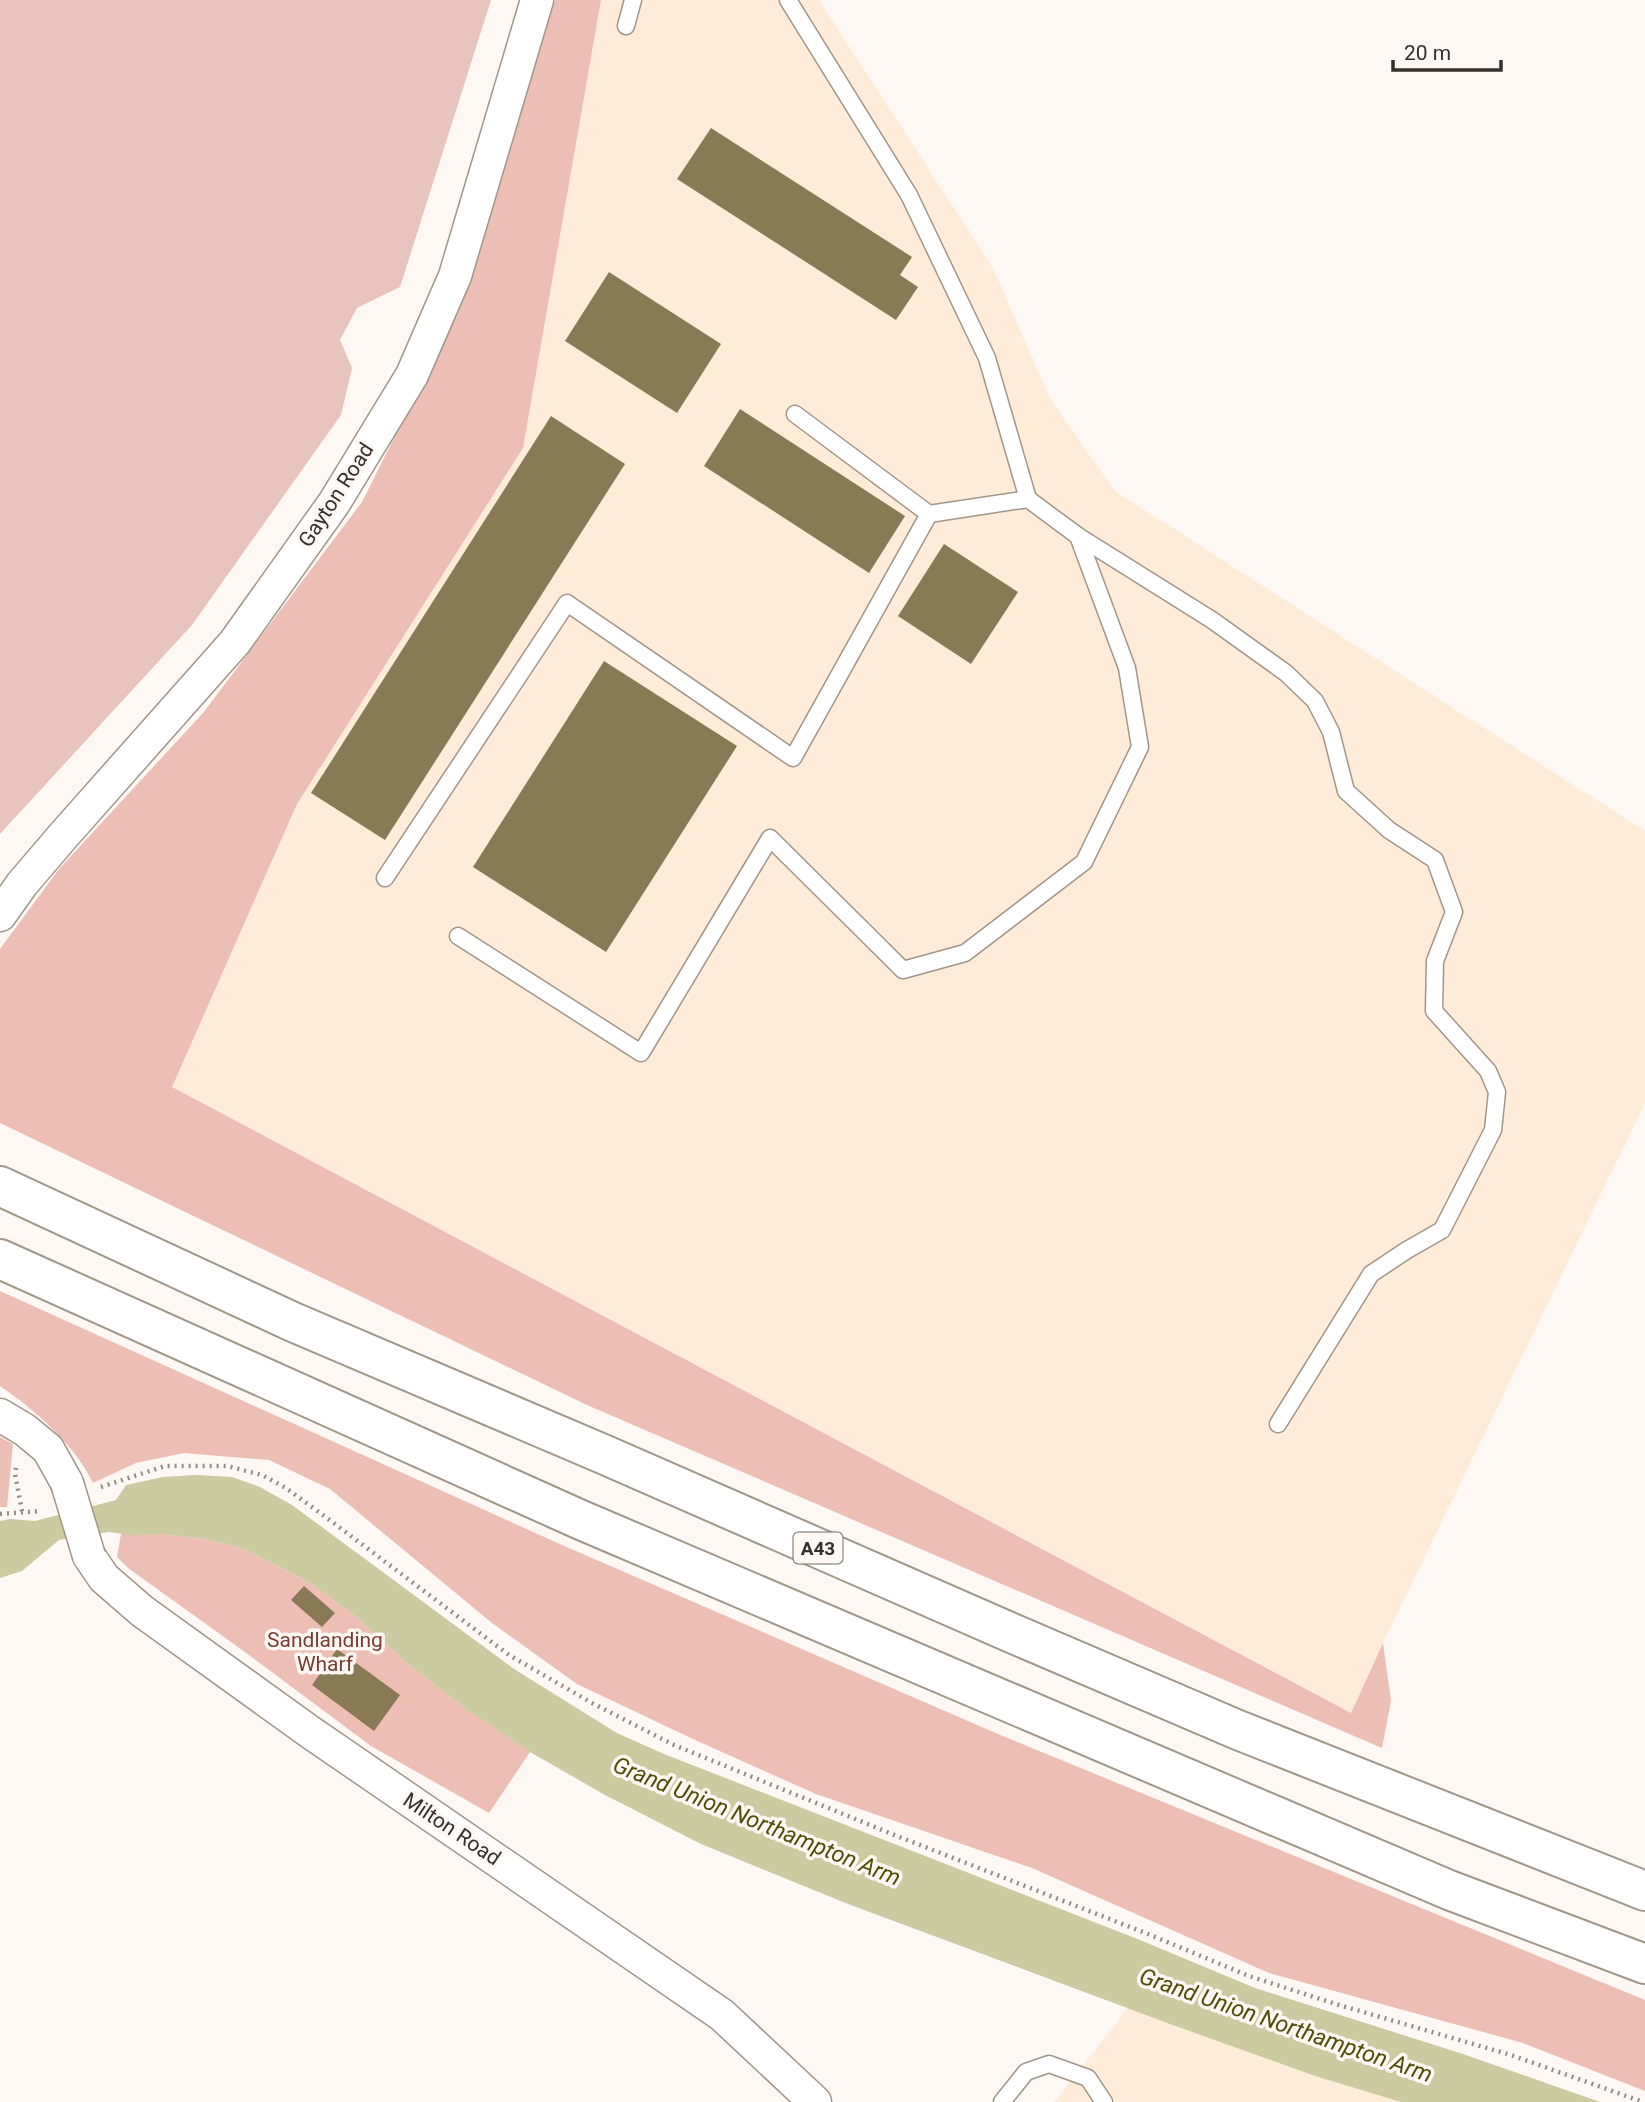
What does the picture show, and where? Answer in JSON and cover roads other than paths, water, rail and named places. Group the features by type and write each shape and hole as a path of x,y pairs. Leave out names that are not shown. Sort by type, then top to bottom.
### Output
{"highway":[{"name":"A43","path":"0,1186 293,1322 1039,1645 1238,1730 1645,1891"},
{"path":"0,1259 580,1520 1449,1890 1645,1964"}],"street":[{"name":"Gayton Road","path":"0,915 22,884 63,836 235,642 334,503 412,375 456,276 537,0"},
{"name":"Milton Road","path":"0,1415 25,1430 48,1450 81,1490 89,1556 104,1578 142,1611 310,1732 722,2015 815,2102"}],"lane":[{"path":"626,26 633,0"},
{"path":"788,0 909,195 987,358 1028,499 1078,536 1212,620 1286,673 1315,701 1331,732 1346,791 1389,830 1435,860 1454,912 1435,961 1434,1011 1488,1071 1497,1092 1493,1130 1442,1230 1371,1275 1278,1424"},
{"path":"794,414 929,514 1028,499"},
{"path":"385,878 567,603 793,758 929,514"},
{"path":"458,936 642,1053 770,838 903,970 965,953 1084,862 1140,747 1127,668 1078,536"},
{"path":"1002,2102 1026,2072 1049,2064 1088,2078 1104,2102"}],"water":[{"name":"Grand Union Northampton Arm","path":"163,1477 232,1477 260,1487 292,1505 514,1669 617,1733 664,1754 1140,1940 1255,1988 1463,2054 1600,2102 1401,2102 1315,2076 848,1904 701,1844 605,1795 530,1752 466,1709 408,1664 354,1615 310,1583 246,1550 211,1540 164,1534 130,1535 109,1532 59,1540 22,1571 0,1578 0,1521 35,1521 116,1500 126,1485"}],"park label":[{"name":"Sandlanding Wharf","path":"325,1652"}]}
